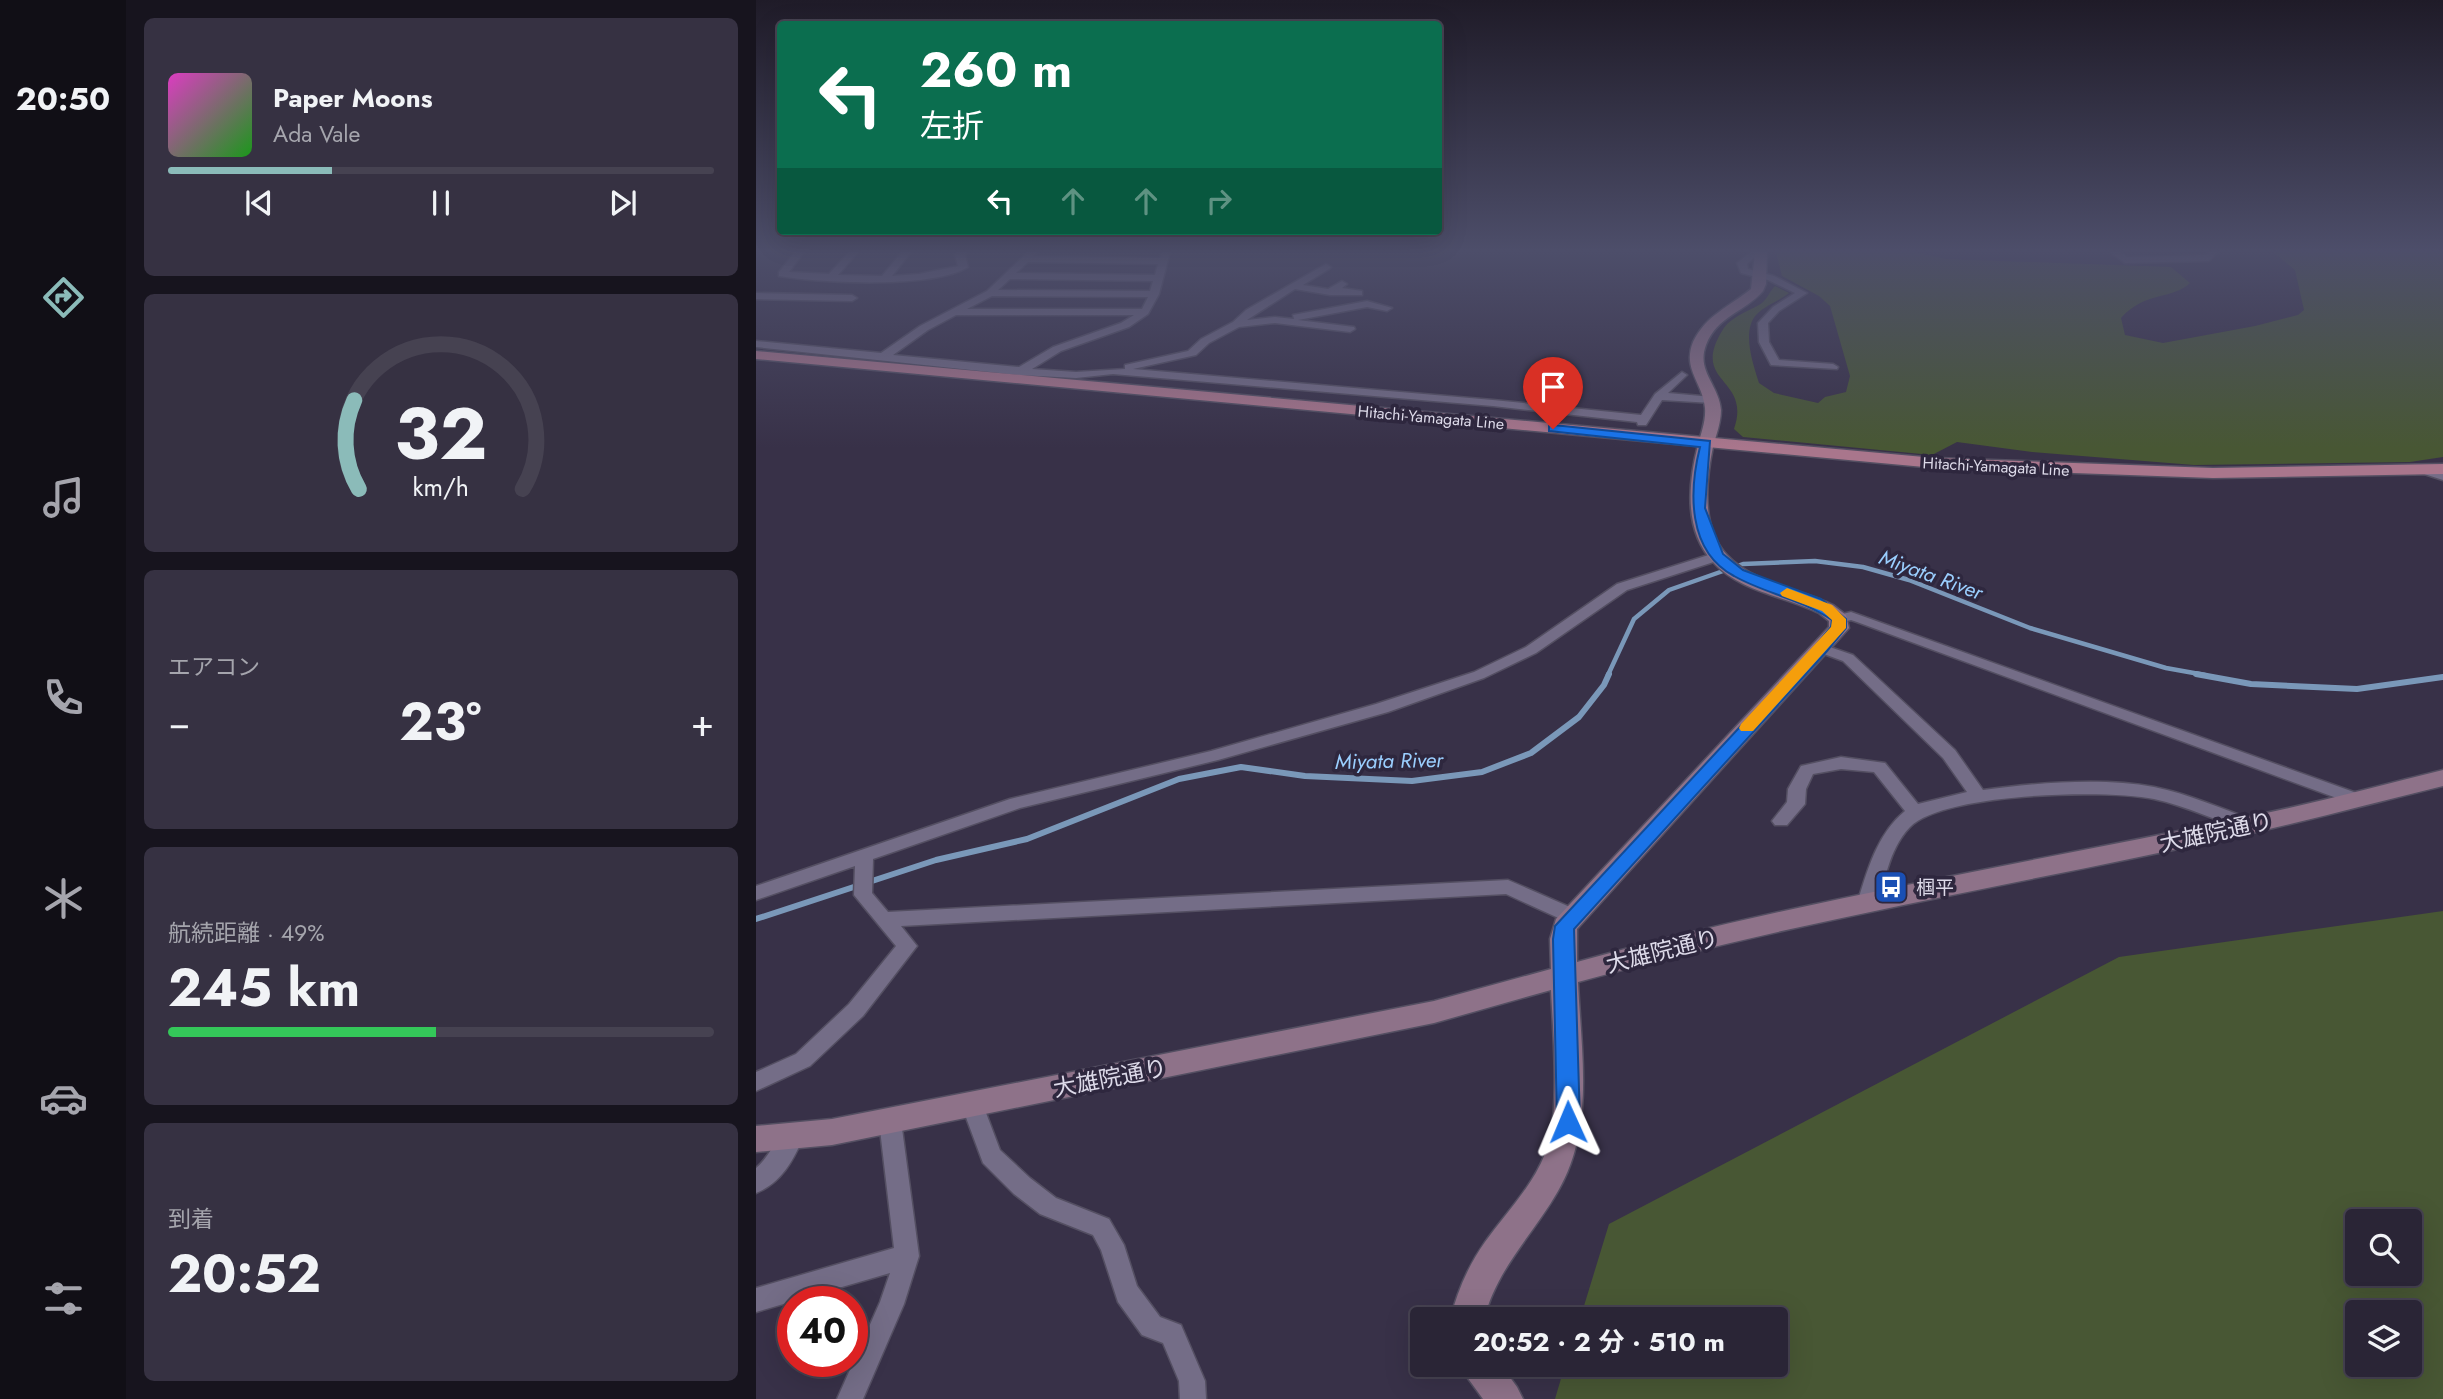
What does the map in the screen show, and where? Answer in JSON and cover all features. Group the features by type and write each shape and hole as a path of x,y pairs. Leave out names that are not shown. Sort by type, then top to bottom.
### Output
{"main road":[{"name":"Hitachi-Yamagata Line","path":"756,355 1016,375 1706,444 1935,463 2115,472 2319,473 2443,469"}],"street":[{"path":"884,356 946,317"},
{"path":"1016,375 1058,349 1125,325 1137,317"},
{"path":"756,344 884,356 1016,375 1076,375 1113,371 1192,353 1205,341 1237,324 1244,317"},
{"path":"1237,324 1291,317"},
{"path":"1718,317 1706,330 1695,364 1712,400 1713,419 1700,473 1699,508 1710,544 1726,564 1815,603 1839,619 1852,616 1862,618 2359,800"},
{"path":"1768,317 1763,323 1764,342 1774,363 1833,367"},
{"path":"1275,320 1350,329"},
{"path":"1113,371 1493,403 1643,421 1659,396 1682,375"},
{"path":"1659,396 1712,400"},
{"path":"2425,470 2443,476"},
{"path":"756,893 1016,803 1212,756 1382,708 1479,675 1531,650 1622,587 1726,564"},
{"path":"1470,1307 1473,1292 1490,1261 1541,1194 1560,1156 1568,1122 1563,939 1565,926 1839,628 1839,619"},
{"path":"1821,648 1848,658 1949,754 1978,796"},
{"path":"1782,821 1796,804 1797,789 1807,770 1841,763 1879,766 1916,813"},
{"name":"大雄院通り","path":"756,1139 792,1138 890,1121 1434,1012 1646,953 1866,904 2250,825 2443,778"},
{"path":"1866,904 1884,848 1916,813 1932,805 1978,796 2114,787 2147,791 2250,825"},
{"path":"756,1082 803,1060 856,1010 907,946 863,895 864,855"},
{"path":"883,920 1508,887 1572,916"},
{"path":"972,1104 991,1156 1022,1186 1048,1206 1101,1227 1112,1245 1127,1293 1151,1326 1172,1334 1192,1381 1193,1399"},
{"path":"850,1399 892,1304 907,1256 890,1121"},
{"path":"756,1182 776,1166 792,1138"},
{"path":"756,1300 907,1256"},
{"path":"1489,1377 1506,1399"}],"green space":[{"path":"1755,317 1749,338 1754,366 1759,383 1774,393 1818,403 1825,397 1846,392 1850,376 1833,317 2122,317 2125,335 2163,343 2289,317 2443,317 2443,457 2410,462 2194,465 2032,452 1957,442 1932,455 1743,437 1734,429 1737,412 1735,399 1716,372 1714,348 1722,331 1735,318"},
{"path":"2443,911 2443,1399 1555,1399 1561,1377 1788,1377 1788,1307 1584,1307 1609,1224 2119,957"}],"waterway":[{"name":"Miyata River","path":"1608,675 1634,619 1669,590 1743,564 1815,561 1863,567 1909,580 2030,628 2166,668 2205,675"},
{"name":"Miyata River","path":"756,919 936,860 1027,839 1179,779 1241,767 1305,776 1412,781 1482,772 1531,753 1579,717 1604,685 1609,674"},
{"name":"Miyata River","path":"2196,674 2251,684 2357,689 2443,677"}],"slow traffic":[{"path":"1747,728 1839,628 1839,619 1827,608 1787,593"}],"place":[{"name":"椢平","path":"1891,887"}],"route":[{"path":"1553,429 1706,444 1698,489 1699,508 1710,544 1722,562 1749,578 1827,608 1839,619 1839,628 1565,926 1563,956 1566,977 1568,1122"}]}
